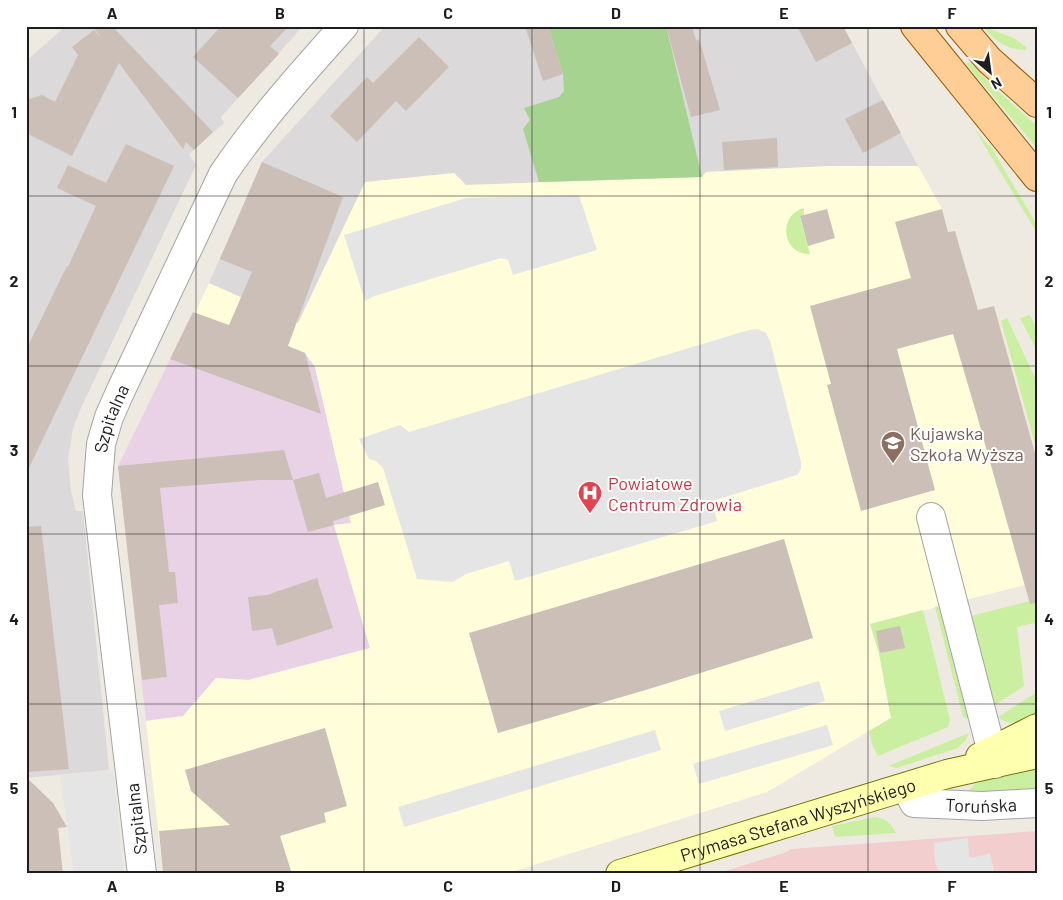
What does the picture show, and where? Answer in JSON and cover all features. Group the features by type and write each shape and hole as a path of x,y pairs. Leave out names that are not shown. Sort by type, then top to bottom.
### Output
{"main road":[{"path":"915,26 1037,178"},
{"path":"960,26 989,60 1037,103"},
{"name":"Prymasa Stefana Wyszyńskiego","path":"620,874 947,774 993,757 1037,728"},
{"name":"Prymasa Stefana Wyszyńskiego","path":"993,757 1037,754"}],"street":[{"name":"Szpitalna","path":"142,874 97,495 101,444 109,417 121,390 223,174 244,143 277,101 344,26"},
{"path":"931,518 993,757"},
{"name":"Toruńska","path":"906,787 914,803 982,806 1037,803"}],"shaded area":[{"path":"66,26 303,26 221,117 224,123 189,154 196,165 80,410 73,429 68,458 71,492 76,511 83,511 109,770 26,778 26,61"},
{"path":"385,26 843,26 918,166 830,166 706,172 702,177 466,185 454,173 298,323 209,283 262,162"},
{"name":"Powiatowe Centrum Zdrowia","path":"830,166 918,166 942,209 948,232 955,231 978,310 994,306 1037,460 1037,582 870,624 879,653 891,718 767,792 505,874 163,874 146,721 183,716 216,678 248,680 370,648 334,525 351,523 315,367 305,353 195,313 209,283 298,323 365,182 454,173 466,185 702,177 706,172"},
{"path":"579,195 597,250 513,275 508,260 501,258 374,296 365,301 344,235 466,198"},
{"path":"193,313 305,353 315,367 351,523 334,525 370,648 248,680 216,678 183,716 146,721 118,466"},
{"path":"758,329 766,333 770,341 801,462 801,469 797,475 712,501 717,521 515,581 509,561 466,574 453,582 417,579 383,468 376,461 369,459 359,439 400,425 409,432 749,330"},
{"path":"819,681 825,701 725,731 719,711"},
{"path":"827,725 833,745 699,784 693,764"},
{"path":"655,730 661,750 404,827 398,807"},
{"path":"113,770 124,874 74,874 60,775"},
{"path":"1037,831 1037,874 726,874 725,871 787,852 791,849"},
{"path":"968,838 969,856 972,858 990,853 995,874 940,874 935,862 934,843"}],"green space":[{"path":"548,26 666,26 702,177 539,182 523,129 530,120 524,108 559,97 564,91 563,74"},
{"path":"982,26 1014,38 1026,47 1026,50 1006,46 991,36"},
{"path":"970,62 998,91 1037,126 1037,148 966,64"},
{"path":"974,128 990,145 1037,225 1037,233"},
{"path":"804,208 804,215 800,217 810,254 801,253 793,248 786,234 790,218 795,212"},
{"path":"1030,315 1037,329 1037,351 1020,318"},
{"path":"1007,318 1037,382 1037,451 1001,321"},
{"path":"1037,599 1037,634 1034,623 1017,627 1024,686 990,708 967,617"},
{"path":"942,605 971,718 967,719 963,716 935,607"},
{"path":"923,610 950,720 948,727 878,756 873,747 869,731 891,718 879,653 870,624"},
{"path":"1037,692 1037,714 1022,721 1012,723 998,717"},
{"path":"969,733 966,740 958,748 897,768 888,766"},
{"path":"1037,765 1037,794 970,793 969,790 975,784"},
{"path":"874,817 888,822 896,833 835,837 832,826"}],"building":[{"path":"93,26 112,26 213,132 194,150 186,142 183,149 119,63 72,156 26,133 26,100 42,95 55,102 78,55 72,47 94,30 101,38"},
{"path":"221,26 289,26 270,46 279,54 238,98 193,57"},
{"path":"525,26 548,26 563,74 543,81"},
{"path":"666,26 692,26 696,41 699,39 720,110 691,117"},
{"path":"797,26 843,26 852,43 816,62"},
{"path":"419,37 449,67 406,111 396,101 357,142 330,116 367,77 373,83"},
{"path":"883,100 901,133 863,153 845,119"},
{"path":"777,138 778,167 724,170 722,142"},
{"path":"126,144 174,166 26,474 26,350 96,206 57,188 68,165 106,183"},
{"path":"262,162 343,197 288,346 305,353 321,414 170,359 193,312 229,325 252,272 220,259"},
{"path":"827,209 835,238 808,246 800,216"},
{"path":"942,209 948,232 955,231 978,310 994,306 1037,460 1037,603 1030,604 953,334 897,349 935,490 861,511 827,385 831,384 810,306 911,278 895,222"},
{"path":"284,450 293,480 259,480 160,488 169,572 175,572 178,603 159,605 167,677 142,680 118,466"},
{"path":"319,473 326,498 378,482 385,505 333,521 334,525 308,532 293,480"},
{"path":"41,526 69,769 26,772 26,527"},
{"path":"784,539 813,638 498,733 469,633"},
{"path":"317,578 333,628 277,646 272,628 252,631 248,597 267,595"},
{"path":"900,626 905,648 880,653 876,631"},
{"path":"325,728 347,806 324,813 326,822 280,836 292,874 163,874 159,831 230,825 191,791 185,770"},
{"path":"26,777 53,803 67,827 58,828 63,874 26,874"}],"place":[{"name":"Kujawska Szkoła Wyższa","path":"893,464"},
{"name":"Powiatowe Centrum Zdrowia","path":"590,514"}]}
